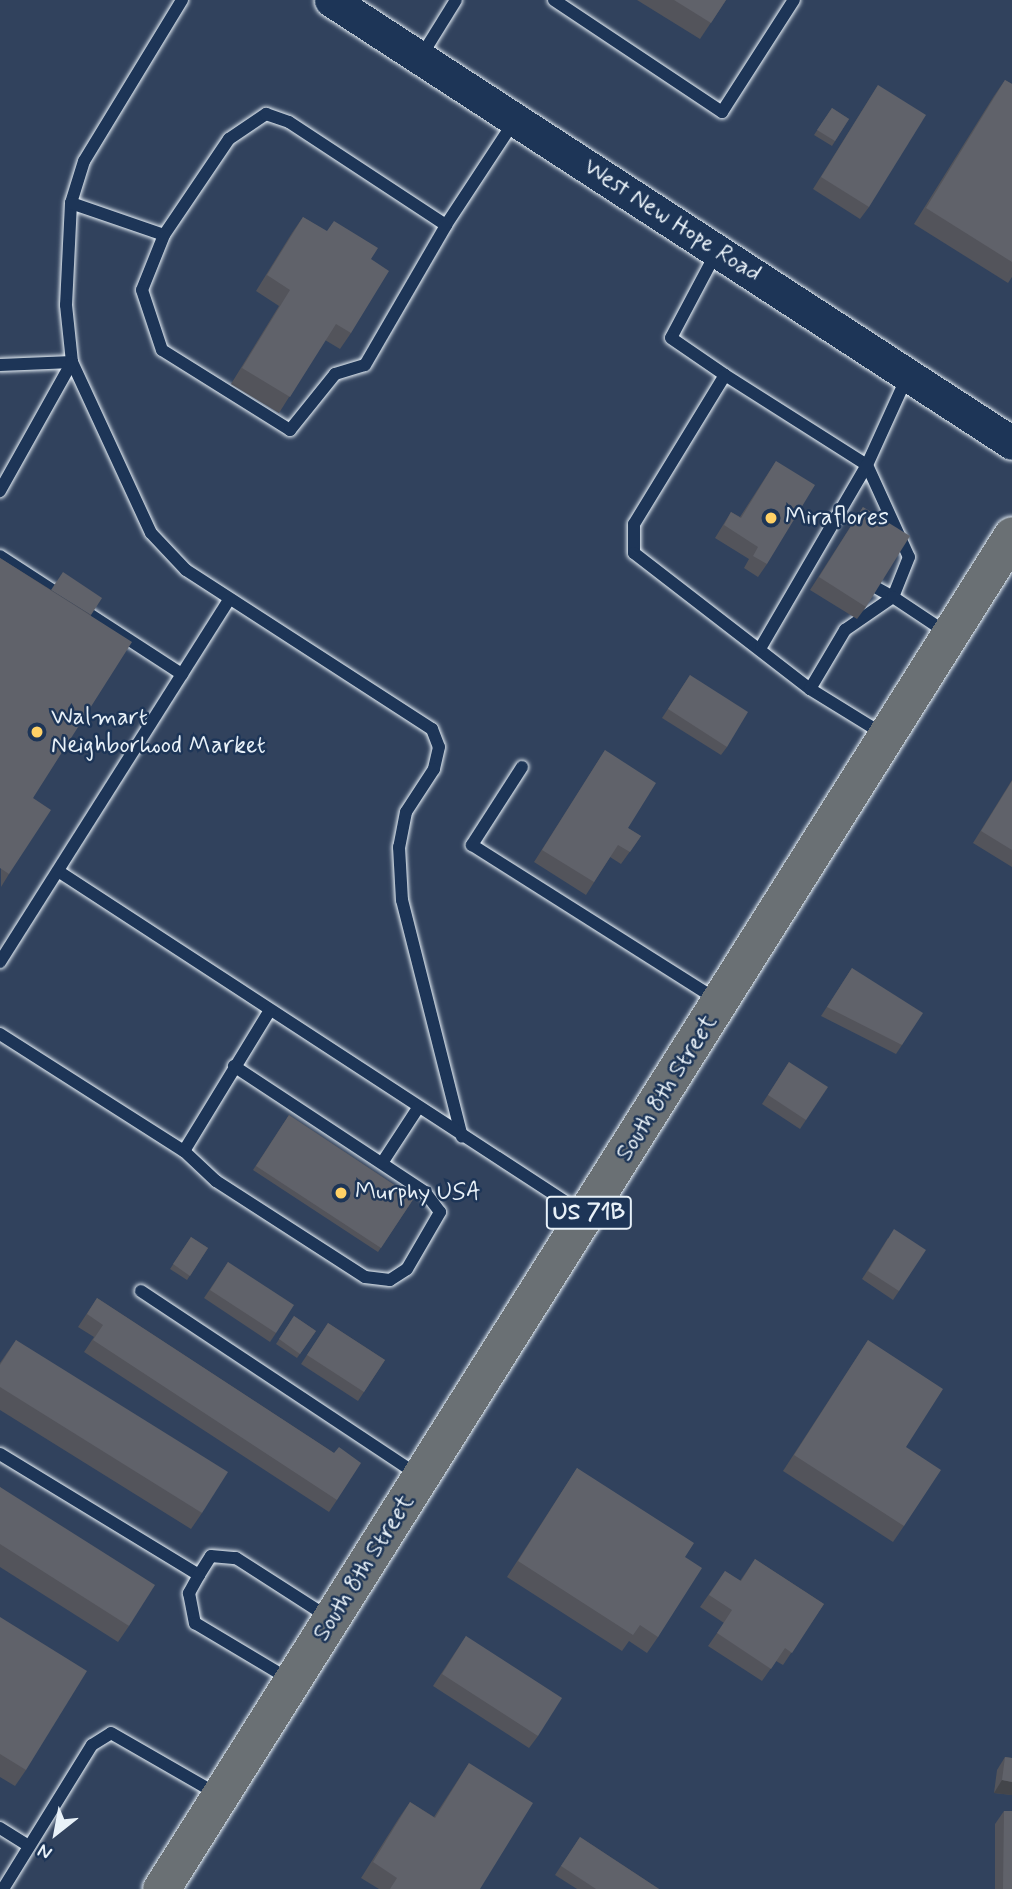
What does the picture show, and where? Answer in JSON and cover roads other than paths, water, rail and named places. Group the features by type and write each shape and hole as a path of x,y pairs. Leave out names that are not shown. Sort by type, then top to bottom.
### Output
{"main road":[{"name":"West New Hope Road","path":"331,0 1012,443"},
{"name":"South 8th Street","path":"161,1889 587,1216 1012,535"}],"lane":[{"path":"182,0 84,161 71,203 66,305 72,362 151,533 186,570 432,729 439,747 434,769 406,812 399,847 402,900 462,1137"},
{"path":"420,58 456,0"},
{"path":"554,0 722,112 794,0"},
{"path":"446,225 289,122 266,114 229,139 164,235 142,290 162,350 290,430 335,374 365,365 446,225 516,120"},
{"path":"71,203 164,235"},
{"path":"718,251 671,338 724,375 867,465 909,557 893,597 845,631 810,689"},
{"path":"0,365 72,362"},
{"path":"0,491 72,362"},
{"path":"724,375 630,539 651,570 761,647 810,689 886,736"},
{"path":"761,647 824,556 908,375"},
{"path":"0,556 183,674"},
{"path":"877,588 950,635"},
{"path":"0,962 229,600"},
{"path":"522,767 472,845 720,1002"},
{"path":"58,872 587,1216"},
{"path":"184,1151 270,1010"},
{"path":"0,1034 184,1151 216,1181 365,1277 390,1280 407,1269 440,1212 425,1192 234,1066"},
{"path":"382,1163 418,1108"},
{"path":"141,1291 422,1477"},
{"path":"0,1454 199,1575"},
{"path":"292,1682 195,1623 189,1593 211,1556 236,1558 332,1619"},
{"path":"3,1889 92,1745 111,1733 220,1796"},
{"path":"0,1828 29,1846"}],"place":[{"name":"Miraflores","path":"771,518"},
{"name":"Walmart Neighborhood Market","path":"37,732"},
{"name":"Murphy USA","path":"341,1193"}]}
